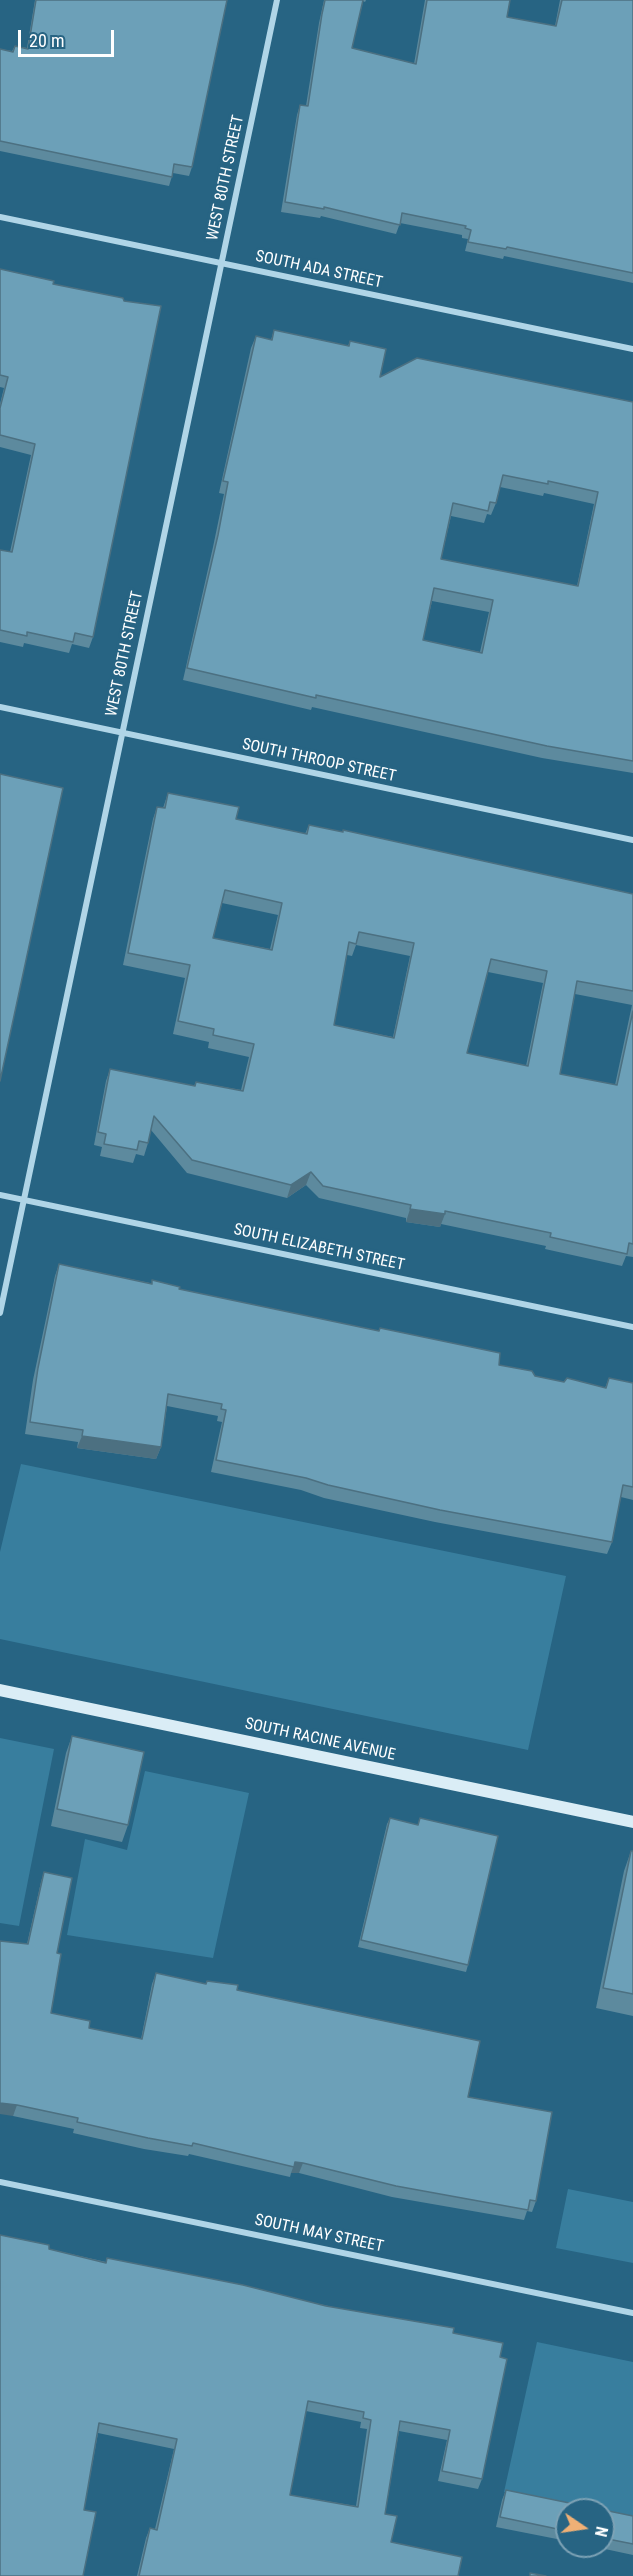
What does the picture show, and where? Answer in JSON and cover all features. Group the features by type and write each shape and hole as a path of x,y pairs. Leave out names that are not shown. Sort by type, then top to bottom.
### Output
{"street":[{"name":"WEST 80TH STREET","path":"0,1313 277,0"},
{"name":"SOUTH ADA STREET","path":"0,218 633,349"},
{"name":"SOUTH THROOP STREET","path":"0,707 633,840"},
{"name":"SOUTH ELIZABETH STREET","path":"0,1195 633,1328"},
{"name":"SOUTH RACINE AVENUE","path":"0,1690 633,1822"},
{"name":"SOUTH MAY STREET","path":"0,2182 633,2313"}],"shaded area":[{"path":"21,1464 566,1576 528,1750 0,1639 0,1552"},
{"path":"0,1738 54,1749 19,1926 0,1923"},
{"path":"145,1771 249,1793 213,1958 67,1935 85,1839 127,1850"},
{"path":"568,2189 633,2202 633,2263 556,2248"},
{"path":"537,2342 633,2362 633,2518 615,2514 615,2498 555,2498 555,2502 504,2492"}],"building":[{"path":"36,0 227,0 192,167 174,164 172,177 0,141 0,49 13,52 15,46 28,49"},
{"path":"325,0 363,0 352,48 416,64 427,0 510,0 507,17 556,26 562,0 633,0 633,273 507,247 506,249 468,242 471,230 465,228 466,226 402,213 400,225 324,207 324,209 285,202 300,105 308,106"},
{"path":"0,269 54,281 53,284 123,298 124,301 161,306 93,637 75,633 73,642 27,632 27,636 0,630 0,550 12,552 35,444 0,435 0,408 8,377 0,375"},
{"path":"274,330 349,346 350,341 386,349 380,377 417,358 633,402 633,761 547,746 316,695 316,698 187,668 218,535 228,482 223,481 256,336 272,340","holes":["503,475 548,484 548,481 598,492 578,586 441,559 453,503 488,511 490,502 496,503","434,588 493,600 482,653 423,640"]},
{"path":"0,774 63,788 0,1081"},
{"path":"168,793 239,807 236,819 307,834 309,825 343,832 343,830 633,894 633,991 577,981 560,1074 617,1085 633,1011 633,1244 629,1243 627,1254 550,1237 551,1233 445,1211 445,1214 410,1209 411,1205 323,1186 311,1172 291,1185 192,1160 154,1116 148,1143 139,1141 137,1150 104,1144 106,1134 98,1132 110,1069 195,1086 196,1082 243,1091 254,1044 213,1035 214,1029 178,1021 190,965 128,953 157,807 165,808","holes":["225,890 282,903 272,950 213,938","359,932 414,943 394,1038 334,1025 349,942 356,944","491,959 547,971 528,1066 467,1053"]},
{"path":"59,1264 152,1284 152,1280 180,1287 179,1289 379,1331 380,1328 500,1353 499,1365 532,1371 535,1376 564,1382 567,1378 606,1388 609,1378 633,1383 633,1487 623,1485 612,1542 440,1510 306,1478 216,1460 226,1410 221,1409 222,1404 168,1394 161,1447 82,1436 83,1430 30,1422 38,1368"},
{"path":"72,1736 144,1752 128,1825 57,1809"},
{"path":"390,1818 418,1825 420,1818 498,1836 468,1965 361,1940"},
{"path":"631,1851 633,1851 633,1994 603,1988"},
{"path":"44,1872 72,1878 57,1953 61,1954 51,2013 90,2021 89,2028 142,2039 156,1973 206,1984 207,1981 238,1985 237,1990 480,2041 468,2097 552,2112 536,2201 530,2200 528,2210 396,2186 303,2163 295,2162 294,2167 193,2143 192,2146 148,2138 77,2122 78,2118 0,2103 0,1941 28,1944"},
{"path":"0,2235 49,2245 49,2249 106,2263 107,2258 243,2285 326,2306 454,2328 453,2333 503,2343 500,2357 507,2359 482,2479 442,2471 450,2430 400,2421 385,2514 397,2516 391,2542 462,2557 458,2576 139,2576 150,2528 157,2530 177,2439 99,2423 84,2510 96,2512 83,2576 0,2576","holes":["308,2401 364,2412 363,2418 371,2420 358,2507 290,2495"]},
{"path":"506,2490 555,2500 555,2528 500,2517"},
{"path":"615,2512 633,2516 633,2544 615,2540"},
{"path":"530,2573 546,2576 530,2576"}]}
